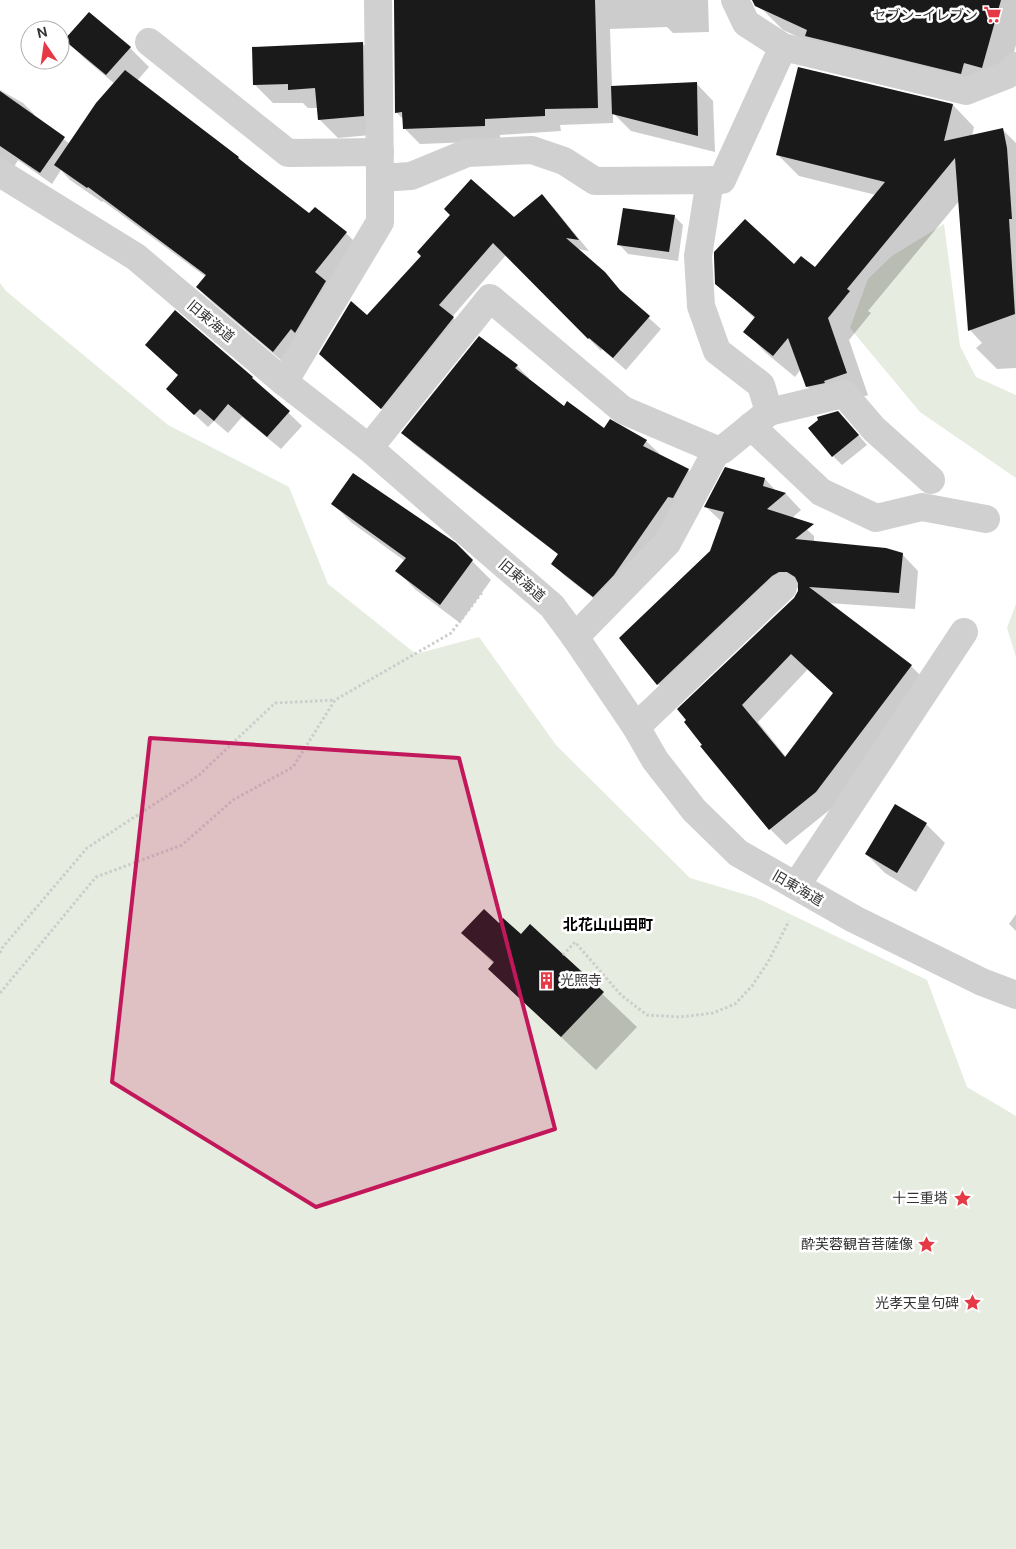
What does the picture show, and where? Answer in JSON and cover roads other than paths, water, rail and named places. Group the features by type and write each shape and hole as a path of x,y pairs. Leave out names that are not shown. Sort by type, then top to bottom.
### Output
{"street":[{"path":"284,382 380,222 378,0"},
{"path":"735,0 746,23 784,47 966,91 1007,75 1016,66"},
{"path":"149,42 288,154 380,165 411,176 467,154 532,150 564,161 595,181 722,180 784,47"},
{"name":"旧東海道","path":"0,173 136,258 284,382 369,448 552,606 636,727 655,760 700,816 738,853 854,919 982,982 1016,995"},
{"path":"710,180 698,256 701,306 717,351 761,385 760,419 821,492 876,518 922,507 986,519"},
{"path":"369,448 490,298 623,410 717,450 722,450 760,419 844,394 874,429 931,480"},
{"path":"575,637 667,543 717,450"},
{"path":"636,727 783,587"},
{"path":"801,889 964,632"}],"place":[{"name":"セブン-イレブン","path":"992,15"},
{"name":"光照寺","path":"546,980"},
{"name":"十三重塔","path":"962,1198"},
{"name":"酔芙蓉観音菩薩像","path":"927,1244"},
{"name":"光孝天皇句碑","path":"973,1303"}],"district":[{"name":"北花山山田町","path":"608,925"}]}
